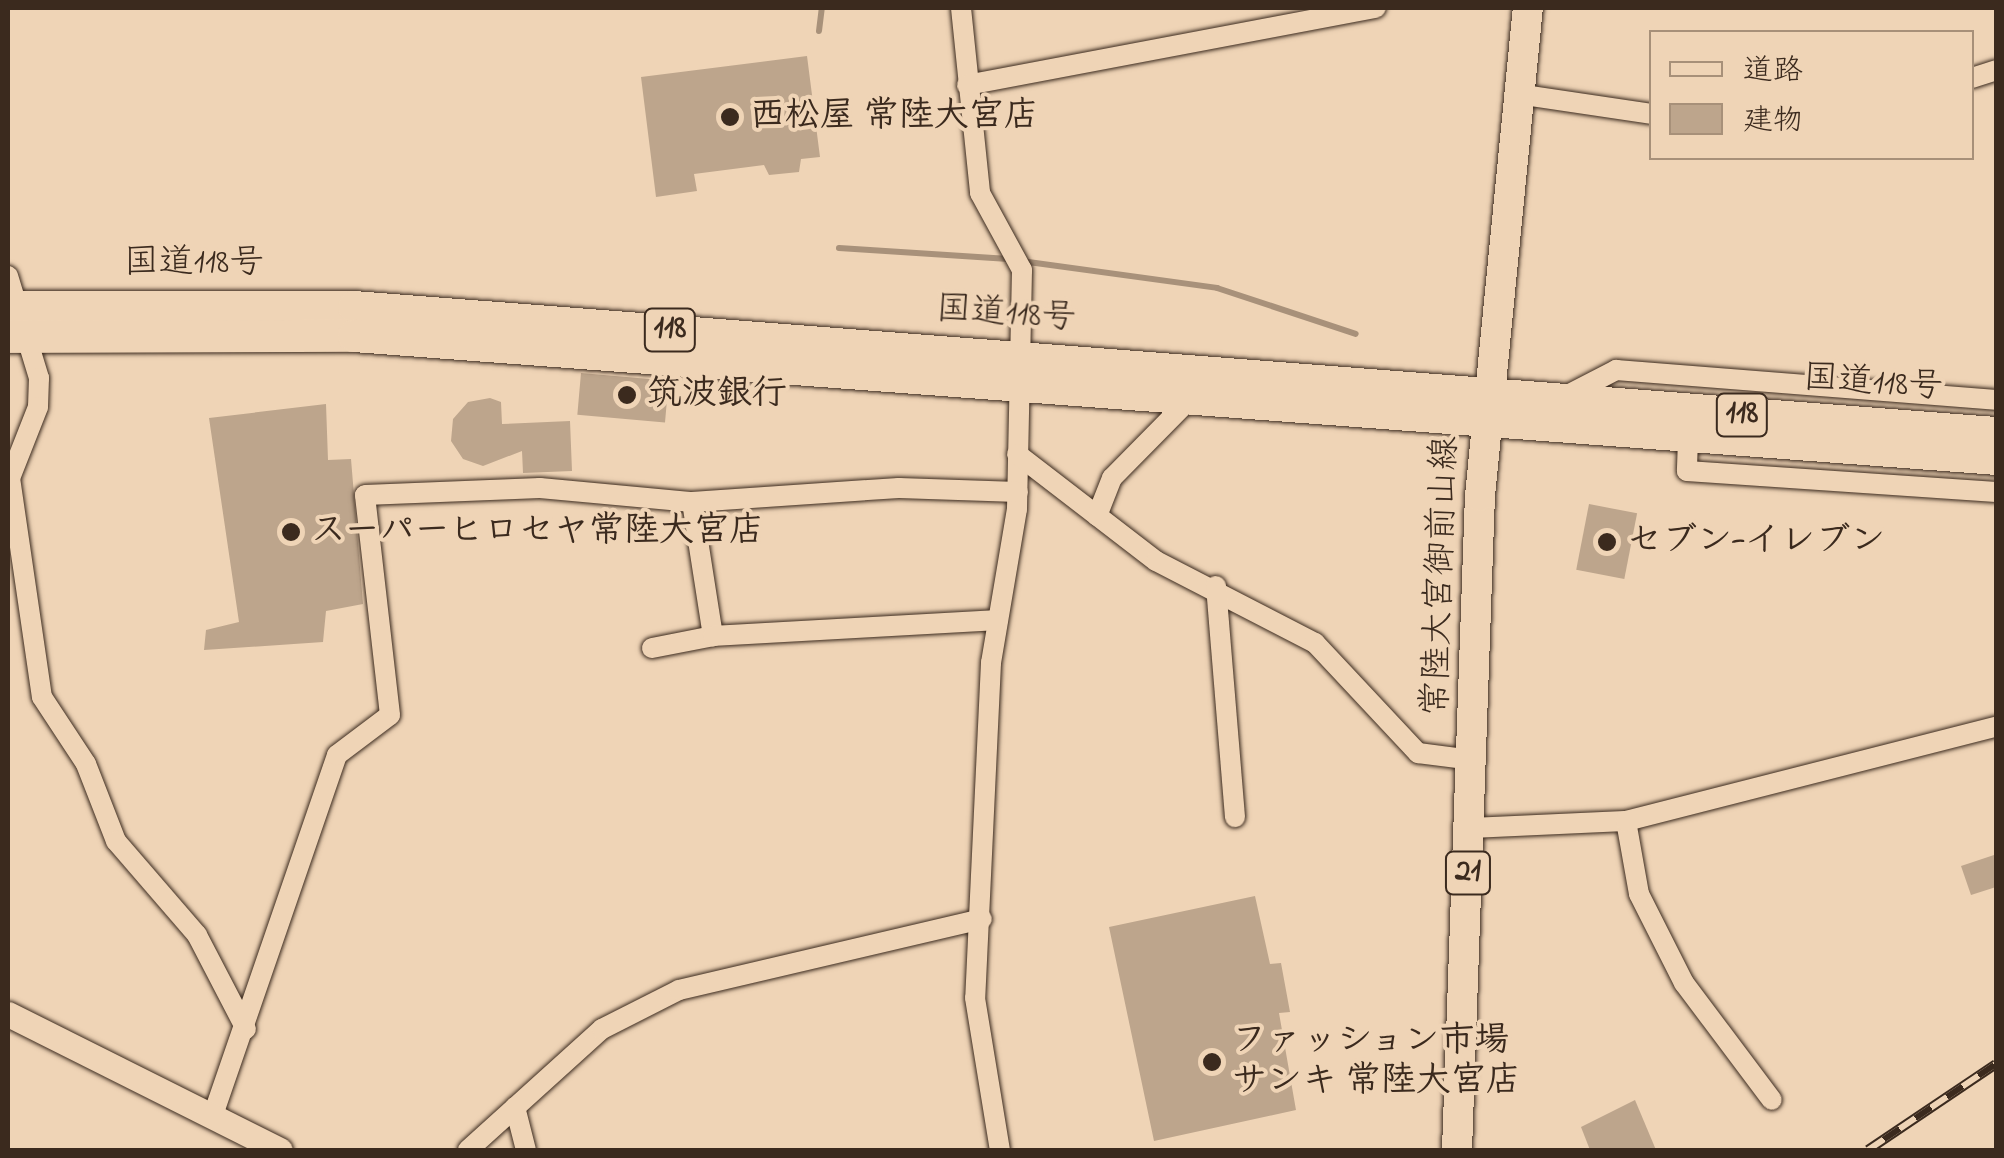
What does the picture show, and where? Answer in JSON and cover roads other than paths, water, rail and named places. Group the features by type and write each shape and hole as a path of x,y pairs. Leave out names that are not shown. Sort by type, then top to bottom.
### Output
{"highway":[{"name":"国道118号","path":"13,312 354,306 1017,370 1488,390 1996,433"},
{"name":"国道118号","path":"1017,370 1191,398 1486,424 1996,460"}],"main road":[{"name":"常陸大宮御前山線","path":"1458,1150 1488,390 1528,8"}],"street":[{"path":"961,8 980,193 1022,270 1017,370 1018,492 998,620 975,998 1000,1150"},
{"path":"968,85 1376,8"},
{"path":"1512,8 1528,8"},
{"path":"1518,94 1649,114"},
{"path":"13,312 38,407 10,478 42,698 86,764 116,840 197,935 246,1029"},
{"path":"1564,397 1616,370 1996,400"},
{"path":"1097,516 1112,478 1191,398"},
{"path":"1688,439 1687,472 1996,492"},
{"path":"1018,454 1156,562 1216,586 1315,643 1418,753 1472,760"},
{"path":"212,1118 338,755 390,715 365,495 540,488 692,502 899,488 1018,492"},
{"path":"692,502 713,636"},
{"path":"1216,586 1235,817"},
{"path":"652,648 713,636 998,620"},
{"path":"1470,828 1626,821 1996,727"},
{"path":"1626,821 1639,894 1684,983 1772,1100"},
{"path":"468,1150 602,1029 679,990 982,919"},
{"path":"8,1014 280,1150"},
{"path":"516,1107 526,1150"}],"waterway":[{"path":"819,31 822,8"},
{"path":"839,248 1009,259"},
{"path":"1021,261 1217,288 1356,334"}],"railway":[{"path":"1868,1150 1996,1064"}],"place":[{"name":"西松屋 常陸大宮店","path":"730,117"},
{"name":"筑波銀行","path":"627,395"},
{"name":"スーパーヒロセヤ常陸大宮店","path":"291,532"},
{"name":"セブン-イレブン","path":"1607,542"},
{"name":"ファッション市場 サンキ 常陸大宮店","path":"1212,1062"}]}
